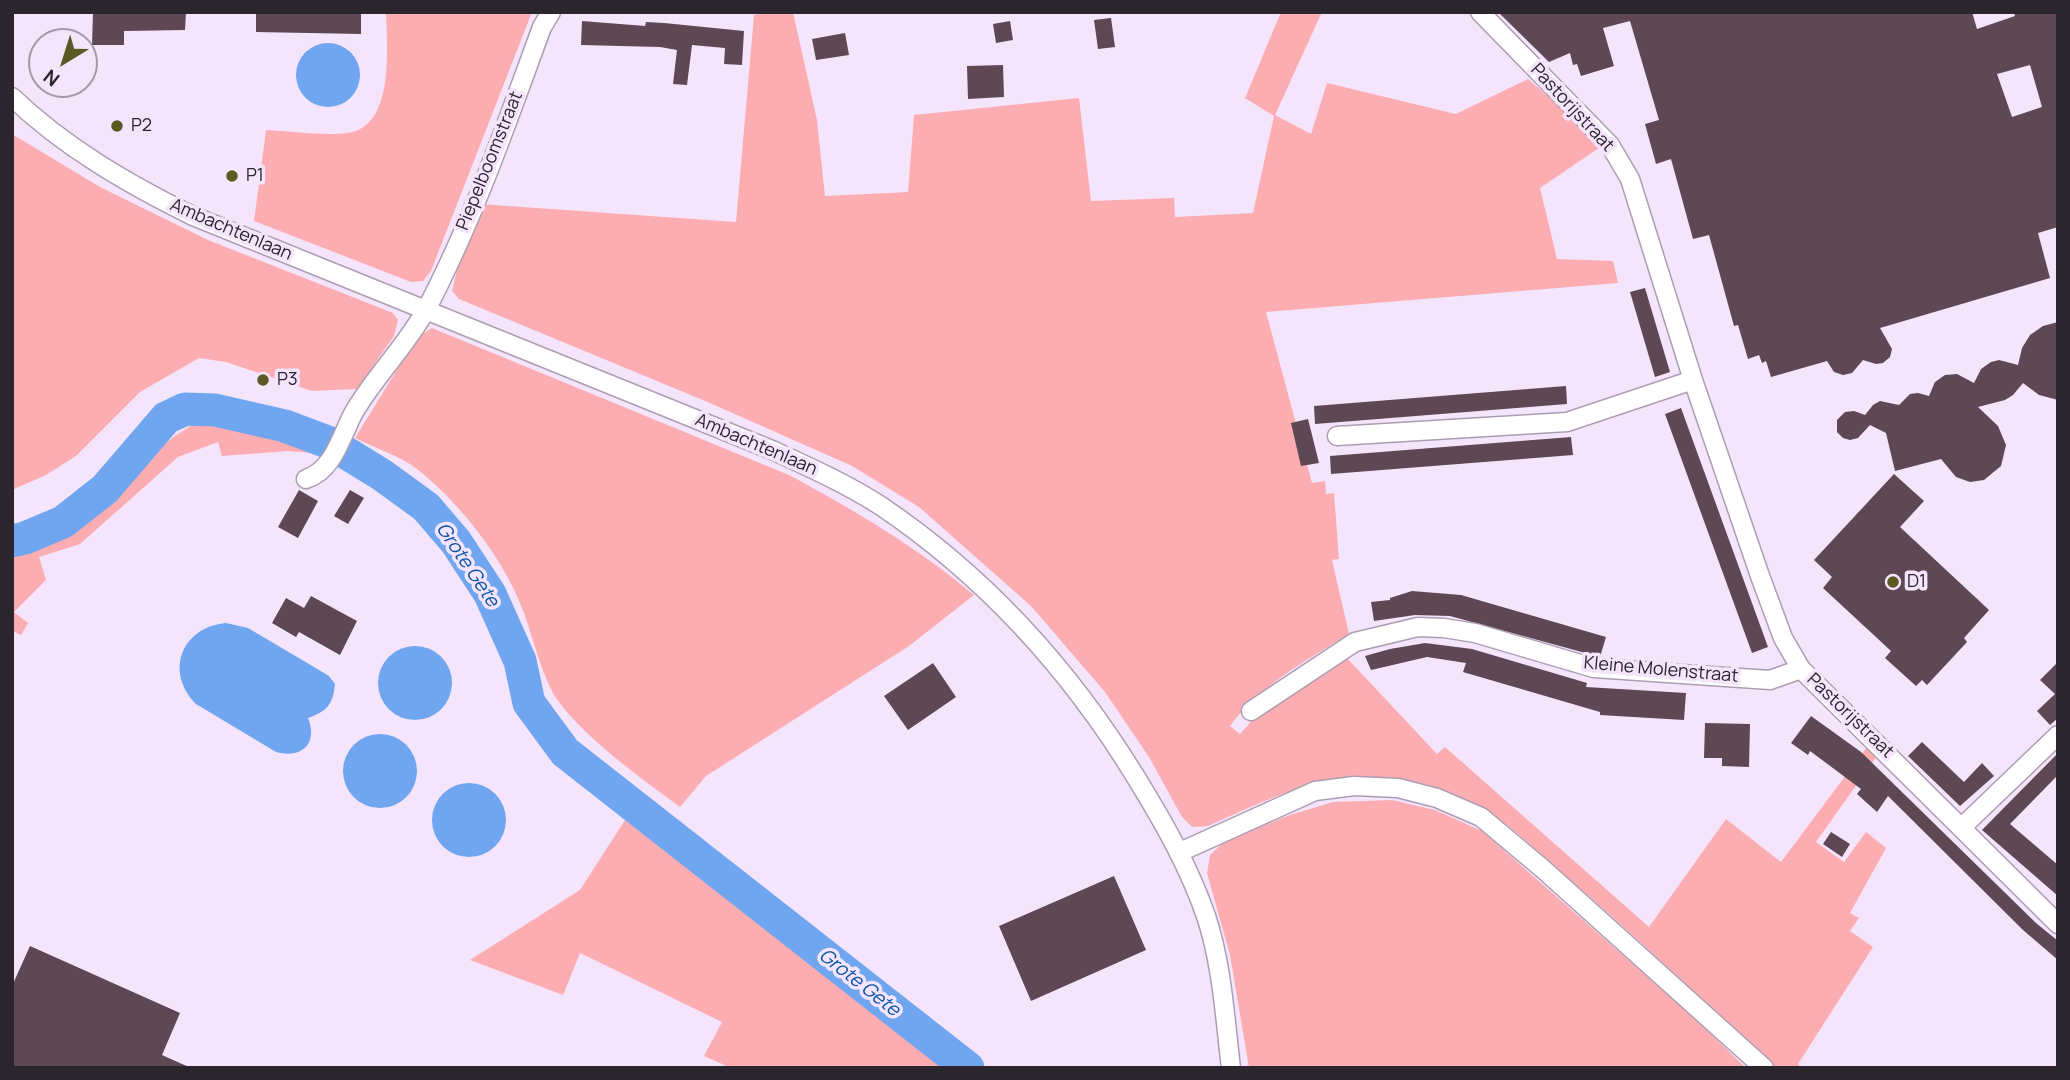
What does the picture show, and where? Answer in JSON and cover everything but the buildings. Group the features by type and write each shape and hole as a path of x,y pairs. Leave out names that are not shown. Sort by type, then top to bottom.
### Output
{"street":[{"name":"Piepelboomstraat","path":"306,479 320,473 345,434 354,413 426,310 482,189 542,27 551,12"},
{"name":"Pastorijstraat","path":"1480,12 1610,145 1630,179 1692,380 1783,638 1801,669 2058,924"},
{"name":"Ambachtenlaan","path":"12,97 87,156 164,201 242,237 772,450 827,475 879,505 936,547 993,595 1037,642 1085,700 1119,749 1180,852 1206,917 1215,954 1231,1068"},
{"path":"1337,436 1567,422 1692,380"},
{"name":"Kleine Molenstraat","path":"1251,711 1355,642 1418,627 1475,633 1594,668 1770,680 1801,669"},
{"path":"1961,828 2058,735"},
{"path":"1180,852 1315,791 1354,786 1398,788 1437,798 1481,817 1553,878 1764,1068"}],"shaded area":[{"path":"386,12 532,12 431,271 423,281 411,282 254,221 266,130 347,133 362,128 373,117 381,102 385,84"},
{"path":"793,12 817,120 825,196 908,192 914,115 1079,98 1091,201 1174,198 1175,217 1253,213 1274,116 1245,98 1281,12 1322,12 1275,115 1311,134 1327,83 1456,114 1528,79 1573,118 1599,148 1540,188 1557,259 1613,261 1618,283 1266,312 1312,483 1325,481 1326,494 1334,493 1339,559 1332,560 1349,634 1269,686 1230,726 1240,734 1255,717 1345,656 1437,754 1445,747 1649,927 1726,819 1781,862 1867,747 1877,756 1816,842 1844,862 1866,832 1886,848 1850,913 1859,918 1850,931 1873,947 1798,1064 1801,1068 1776,1068 1647,948 1528,843 1497,818 1458,797 1412,782 1380,778 1343,779 1303,787 1208,826 1192,827 1182,817 1149,757 1105,692 1031,606 919,507 852,466 710,403 459,299 452,291 458,265 480,204 736,222 754,15"},
{"path":"12,134 100,187 208,240 393,313 398,320 394,336 357,389 312,391 226,362 199,358 140,392 76,456 46,475 12,490"},
{"path":"432,328 789,475 884,530 974,595 909,646 706,776 680,807 599,744 559,702 543,670 514,589 492,551 464,514 433,482 410,464 355,438 414,342"},
{"path":"192,425 255,428 324,454 288,451 222,456 218,442 178,457 80,544 39,557 46,580 14,612 28,623 21,635 12,631 12,554 72,534 119,493 145,462 172,438"},
{"path":"1392,800 1435,810 1482,831 1694,1018 1746,1068 1249,1068 1230,955 1207,873 1210,855 1225,841 1290,815 1333,802"},
{"path":"625,820 945,1068 731,1068 704,1056 722,1022 580,953 563,995 470,960 580,890"}],"water":[{"path":"322,43 334,43 351,52 358,63 358,87 351,98 334,107 322,107 310,102 301,93 296,81 296,69 301,57 310,48"},
{"path":"226,623 248,628 329,676 335,684 328,706 308,718 311,735 306,747 301,751 286,754 276,752 196,704 186,691 181,678 182,653 198,633 211,626"},
{"path":"408,646 422,646 436,652 446,662 452,683 446,704 436,714 422,720 408,720 394,714 384,704 378,690 378,676 384,662 394,652"},
{"path":"373,734 387,734 401,740 411,750 417,771 411,792 401,802 387,808 373,808 359,802 349,792 343,778 343,764 349,750 359,740"},
{"path":"462,783 476,783 490,789 500,799 506,820 500,841 490,851 476,857 462,857 448,851 438,841 432,827 432,813 438,799 448,789"}],"waterway":[{"name":"Grote Gete","path":"12,541 63,522 105,489 166,418 185,409 215,410 285,426 330,443 382,475 426,507 456,542 490,594 520,661 529,703 565,752 968,1068"}],"place":[{"name":"P2","path":"117,126"},
{"name":"P1","path":"232,176"},
{"name":"P3","path":"263,380"},
{"name":"D1","path":"1893,582"}]}
